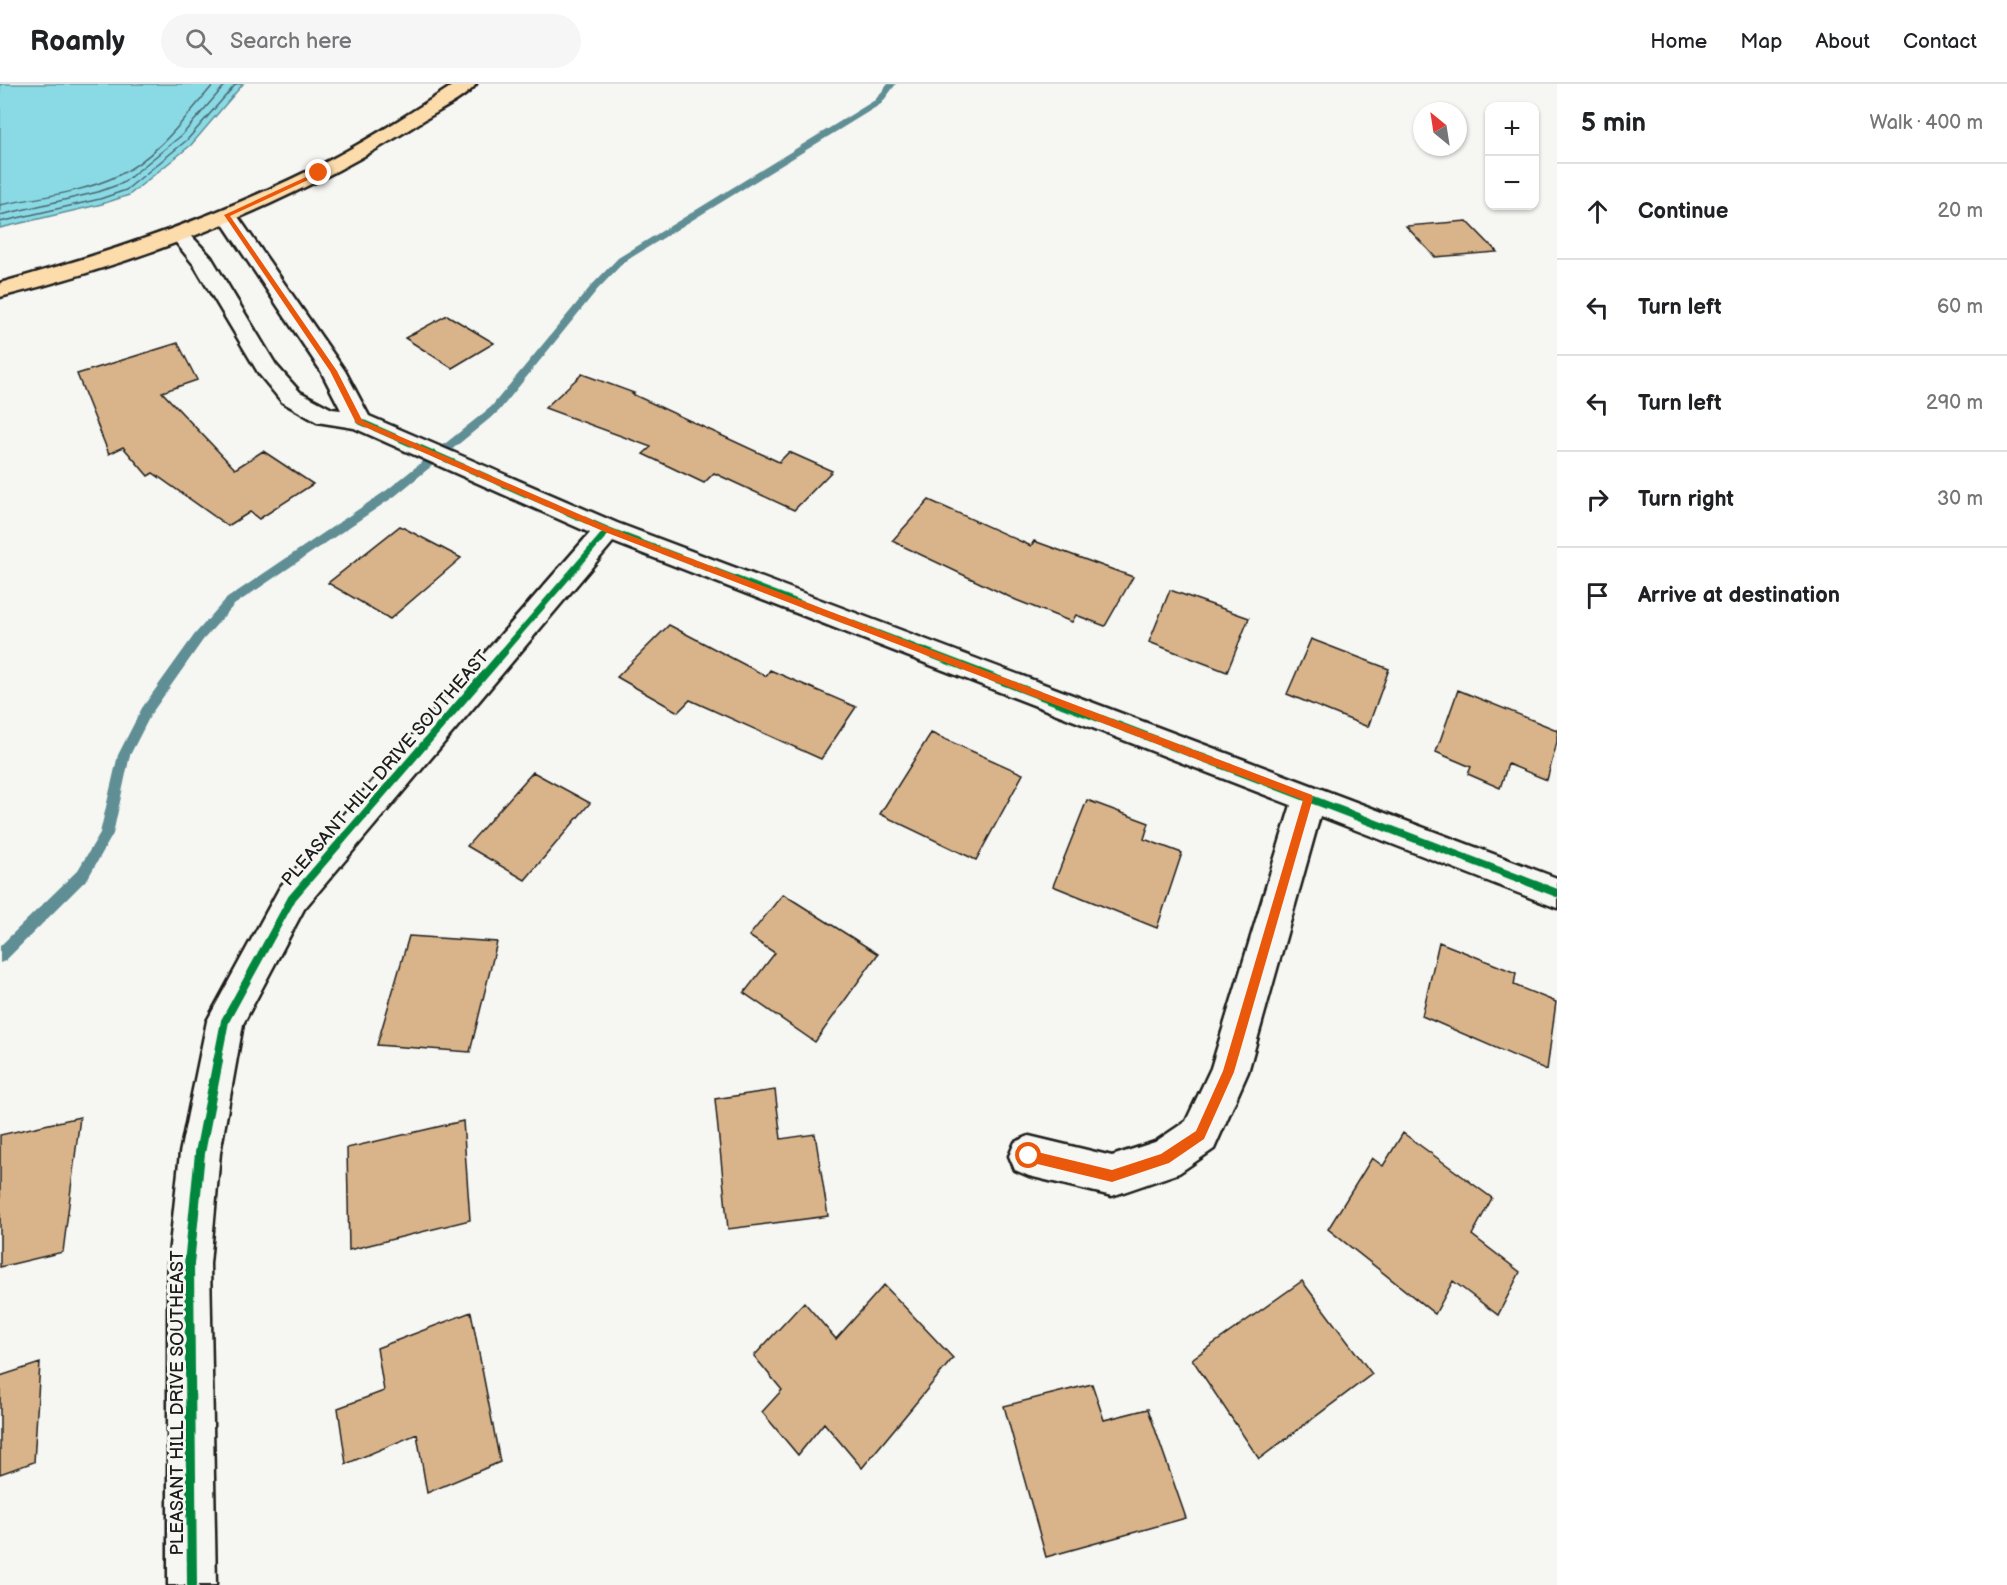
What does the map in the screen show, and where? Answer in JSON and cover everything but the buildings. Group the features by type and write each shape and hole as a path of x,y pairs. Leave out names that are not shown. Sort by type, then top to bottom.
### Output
{"main road":[{"path":"0,291 103,261 227,215 329,168 398,129 467,84"}],"street":[{"path":"227,215 333,371 359,421"},
{"path":"179,234 203,262 267,369 291,397 326,417 359,421 608,530 1557,893"},
{"name":"PLEASANT HILL DRIVE SOUTHEAST","path":"192,1585 189,1264 200,1153 225,1021 292,898 608,530"},
{"path":"1029,1156 1112,1176 1165,1159 1200,1135 1228,1072 1309,798"}],"water":[{"path":"0,84 243,84 191,145 129,195 102,204 0,228"}],"waterway":[{"path":"0,956 83,874 106,834 124,755 146,711 199,637 230,602 391,493 495,409 594,288 621,260 878,102 892,84"}],"cycle path":[{"path":"359,421 608,530 1557,893"},
{"path":"192,1585 189,1264 200,1153 225,1021 292,898 608,530"}],"route":[{"path":"319,173 227,215 333,371 359,421 608,530 1309,798 1228,1072 1200,1135 1165,1159 1112,1176 1029,1156"}]}
